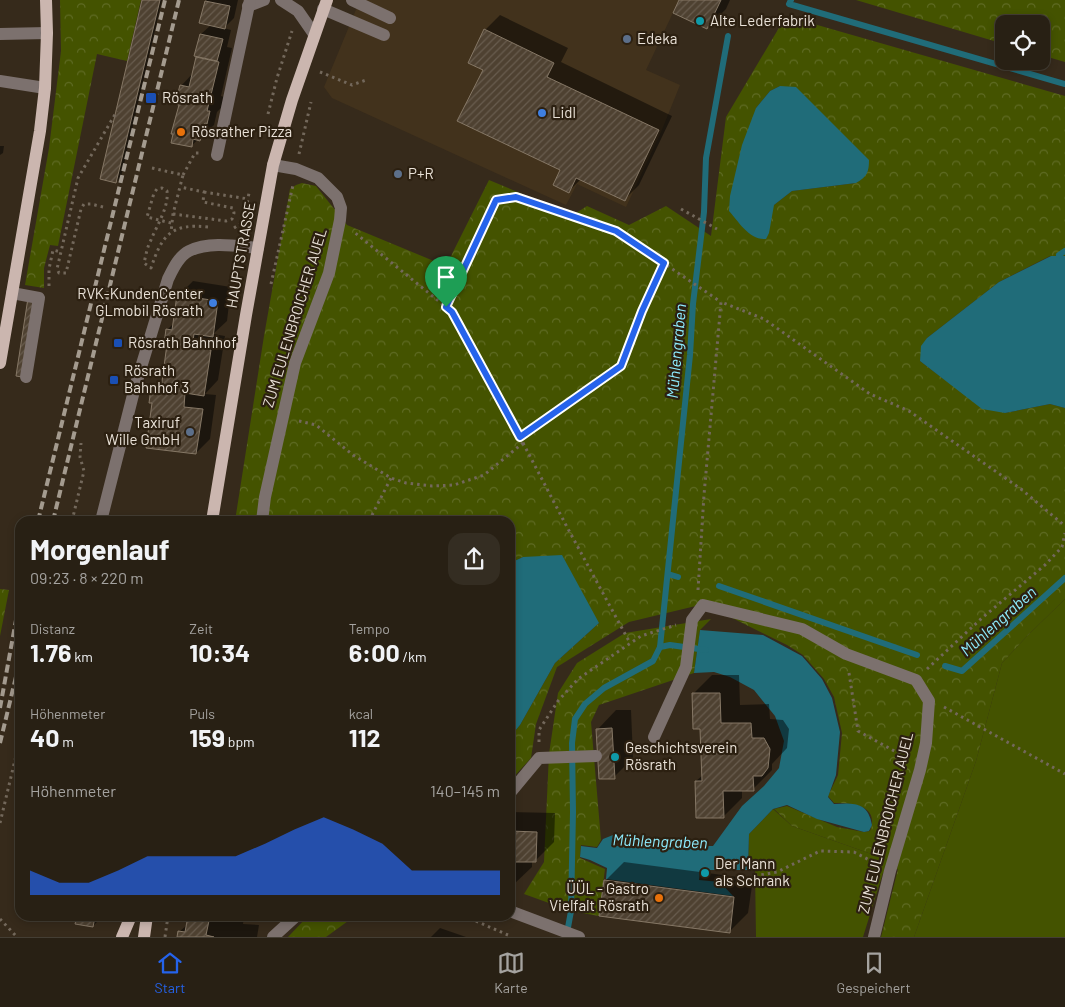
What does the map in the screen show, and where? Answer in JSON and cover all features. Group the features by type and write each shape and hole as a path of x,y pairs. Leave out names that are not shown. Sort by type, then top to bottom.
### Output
{"main road":[{"path":"0,363 3,322 12,293 40,131 45,88 46,0"},
{"name":"HAUPTSTRASSE","path":"213,516 258,248 274,165 292,100 325,4"},
{"path":"122,937 129,921"},
{"path":"144,937 146,921"}],"street":[{"path":"217,155 249,3 264,0"},
{"path":"281,0 298,11 314,34"},
{"path":"352,0 390,18"},
{"path":"325,4 384,35"},
{"path":"0,34 47,33"},
{"path":"0,80 45,88"},
{"name":"ZUM EULENBROICHER AUEL","path":"263,516 265,497 295,363 329,273 341,208 336,197 318,178 296,169 274,165"},
{"path":"102,516 135,386 168,279 176,263 188,251 206,246 258,248"},
{"path":"12,293 39,298 26,377"},
{"path":"654,737 686,667 692,620 703,605 802,629 846,654 916,680 929,701"},
{"name":"ZUM EULENBROICHER AUEL","path":"874,937 890,871 920,770 926,743 929,701"},
{"path":"515,787 539,758 596,756"},
{"path":"515,913 579,937"},
{"path":"273,937 291,921"}],"path":[{"path":"318,80 320,72 352,85 366,80"},
{"path":"269,290 313,97"},
{"path":"102,207 84,204 81,209 66,273 59,273 57,270 78,178 117,111"},
{"path":"171,222 161,220 147,217 157,188 167,191 168,196 161,220 150,241 144,263 151,268 157,248 171,232 171,222 183,175 195,153 217,155"},
{"path":"152,168 183,175"},
{"path":"180,187 248,199"},
{"path":"173,214 226,221 232,219 234,213 232,208 202,202 204,192"},
{"path":"446,307 496,200 516,197 616,231 721,302 764,319 870,394 908,411 1021,489 1065,526"},
{"path":"681,209 717,229"},
{"path":"340,220 452,312 630,643"},
{"path":"50,285 49,269 53,250 61,252"},
{"path":"520,437 621,366 642,311 664,263"},
{"path":"697,589 721,302"},
{"path":"283,416 316,425 353,455 391,478 406,483 432,486 454,484 484,475 523,443"},
{"path":"73,516 84,471 80,457 81,443"},
{"path":"372,516 391,478"},
{"path":"931,664 1045,565 1062,547 1065,533"},
{"path":"539,758 540,730 558,701 578,679 641,636 692,620"},
{"path":"846,654 858,731 915,763 920,770"},
{"path":"929,701 947,708 1065,774"},
{"path":"0,823 15,760"},
{"path":"755,876 777,872 820,851 854,852 890,871"},
{"path":"0,919 17,937"},
{"path":"164,937 167,921"},
{"path":"476,921 508,935"}],"shaded area":[{"path":"360,0 679,0 646,70 680,85 661,132 626,207 577,184 566,205 332,98 324,87"}],"green space":[{"path":"60,0 141,0 127,61 97,54 58,246 50,245 44,268 44,288 25,285 49,148 61,51"},
{"path":"856,0 1065,0 1065,62 1050,58 1050,15 995,15 995,41"},
{"path":"786,16 1065,96 1065,256 1050,256 999,282 927,338 920,361 945,380 1005,413 1050,404 1065,408 1065,599 1002,663 976,761 914,937 881,937 898,869 897,863 792,826 774,809 787,806 837,827 864,832 870,831 872,822 868,811 862,807 834,803 828,796 838,775 842,733 834,697 824,679 803,655 787,645 704,604 629,622 557,667 536,724 531,758 515,776 515,731 555,663 599,623 523,557 515,561 515,516 236,516 264,336 290,189 296,185 302,183 316,186 347,225 446,266 489,180 573,215 587,206 629,225 666,206 711,236 726,117","holes":["780,86 856,183 792,191 774,205 756,108 770,91"]},
{"path":"0,589 9,590 0,636"},
{"path":"1065,599 1065,937 914,937 976,761 1002,663"},
{"path":"711,619 700,630 694,673 599,705 591,722 601,840 597,847 581,845 580,858 605,869 599,916 571,911 524,894 544,862 549,754 558,693 577,663 625,633"},
{"path":"773,809 792,826 897,863 898,869 883,873 863,937 756,937 755,871 748,870 749,834"},
{"path":"303,921 348,921 326,937 288,937"}],"water":[{"path":"780,86 796,87 869,160 869,168 863,179 856,183 792,191 774,205 769,233 766,239 760,239 745,230 729,211 730,196 742,145 756,108 770,91"},
{"path":"1051,256 1065,256 1065,408 1050,404 1005,413 982,409 920,361 921,346 927,338 999,282"},
{"path":"562,555 599,623 555,663 515,731 515,561 523,557"},
{"path":"700,630 763,635 802,656 822,679 832,698 840,732 836,775 828,797 834,804 854,804 863,808 870,817 872,825 869,831 864,832 817,819 787,805 773,809 749,834 748,870 700,870 699,880 720,882 733,896 606,879 607,868 580,857 581,846 597,848 603,839 613,835 613,846 713,846 742,806 764,786 779,768 784,741 775,716 754,690 730,677 714,672 694,673"}],"building":[{"path":"142,0 160,0 116,183 100,179"},
{"name":"Alte Lederfabrik","path":"679,0 721,0 707,29 673,13"},
{"path":"205,1 230,6 225,29 199,23"},
{"name":"Lidl","path":"484,29 554,63 547,77 659,130 625,201 576,178 569,193 553,185 560,170 457,121 483,70 468,63"},
{"path":"200,34 223,39 217,61 194,56"},
{"path":"196,57 219,62 207,111 210,111 207,124 205,123 200,141 193,139 192,147 171,143 173,134 171,134 179,105 175,104 180,85 189,87"},
{"path":"177,295 218,301 213,337 194,334 192,347 211,350 204,396 185,393 184,407 203,409 196,454 146,448 152,403 149,403 151,388 161,389 167,344 164,344 166,329 172,330"},
{"path":"28,298 36,298 22,377 16,376"},
{"path":"692,693 720,693 721,723 751,723 752,738 764,738 770,749 768,768 762,776 753,776 754,791 723,791 724,818 696,818 695,781 702,781 700,729 693,729"},
{"path":"612,728 615,779 599,779 596,729"},
{"path":"515,831 537,832 536,862 515,862"},
{"path":"604,880 734,897 730,933 599,916"},
{"path":"76,921 94,921 93,927 75,924"},
{"path":"187,921 209,921 206,935 214,937 177,937 178,931 185,932"}],"waterway":[{"name":"Mühlengraben","path":"791,0 789,4 1065,84"},
{"name":"Mühlengraben","path":"567,933 571,911 572,743 575,719 585,704 604,688 653,661 660,647 690,355 693,304 704,212 706,158 728,36"},
{"path":"1059,255 1065,251"},
{"path":"668,574 678,577"},
{"name":"Mühlengraben","path":"945,666 962,671 1065,578"},
{"name":"Mühlengraben","path":"719,586 917,655"},
{"name":"Mühlengraben","path":"660,647 670,645 706,650"}],"railway":[{"path":"39,516 165,0"},
{"path":"54,516 179,0"},
{"path":"0,708 15,626"},
{"path":"0,743 15,681"}],"place":[{"name":"Alte Lederfabrik","path":"700,21"},
{"name":"Edeka","path":"627,39"},
{"name":"Rösrath","path":"151,98"},
{"name":"Lidl","path":"542,113"},
{"name":"Rösrather Pizza","path":"181,132"},
{"name":"P+R","path":"398,174"},
{"name":"RVK-KundenCenter GLmobil Rösrath","path":"213,303"},
{"name":"Rösrath Bahnhof","path":"118,343"},
{"name":"Rösrath Bahnhof 3","path":"114,380"},
{"name":"Taxiruf Wille GmbH","path":"190,432"},
{"name":"Geschichtsverein Rösrath","path":"615,757"},
{"name":"Der Mann als Schrank","path":"705,873"},
{"name":"ÜÜL - Gastro Vielfalt Rösrath","path":"659,898"}],"route":[{"path":"516,197 616,231 664,263 642,311 621,366 520,437 452,312 446,307 496,200 516,197"}]}
